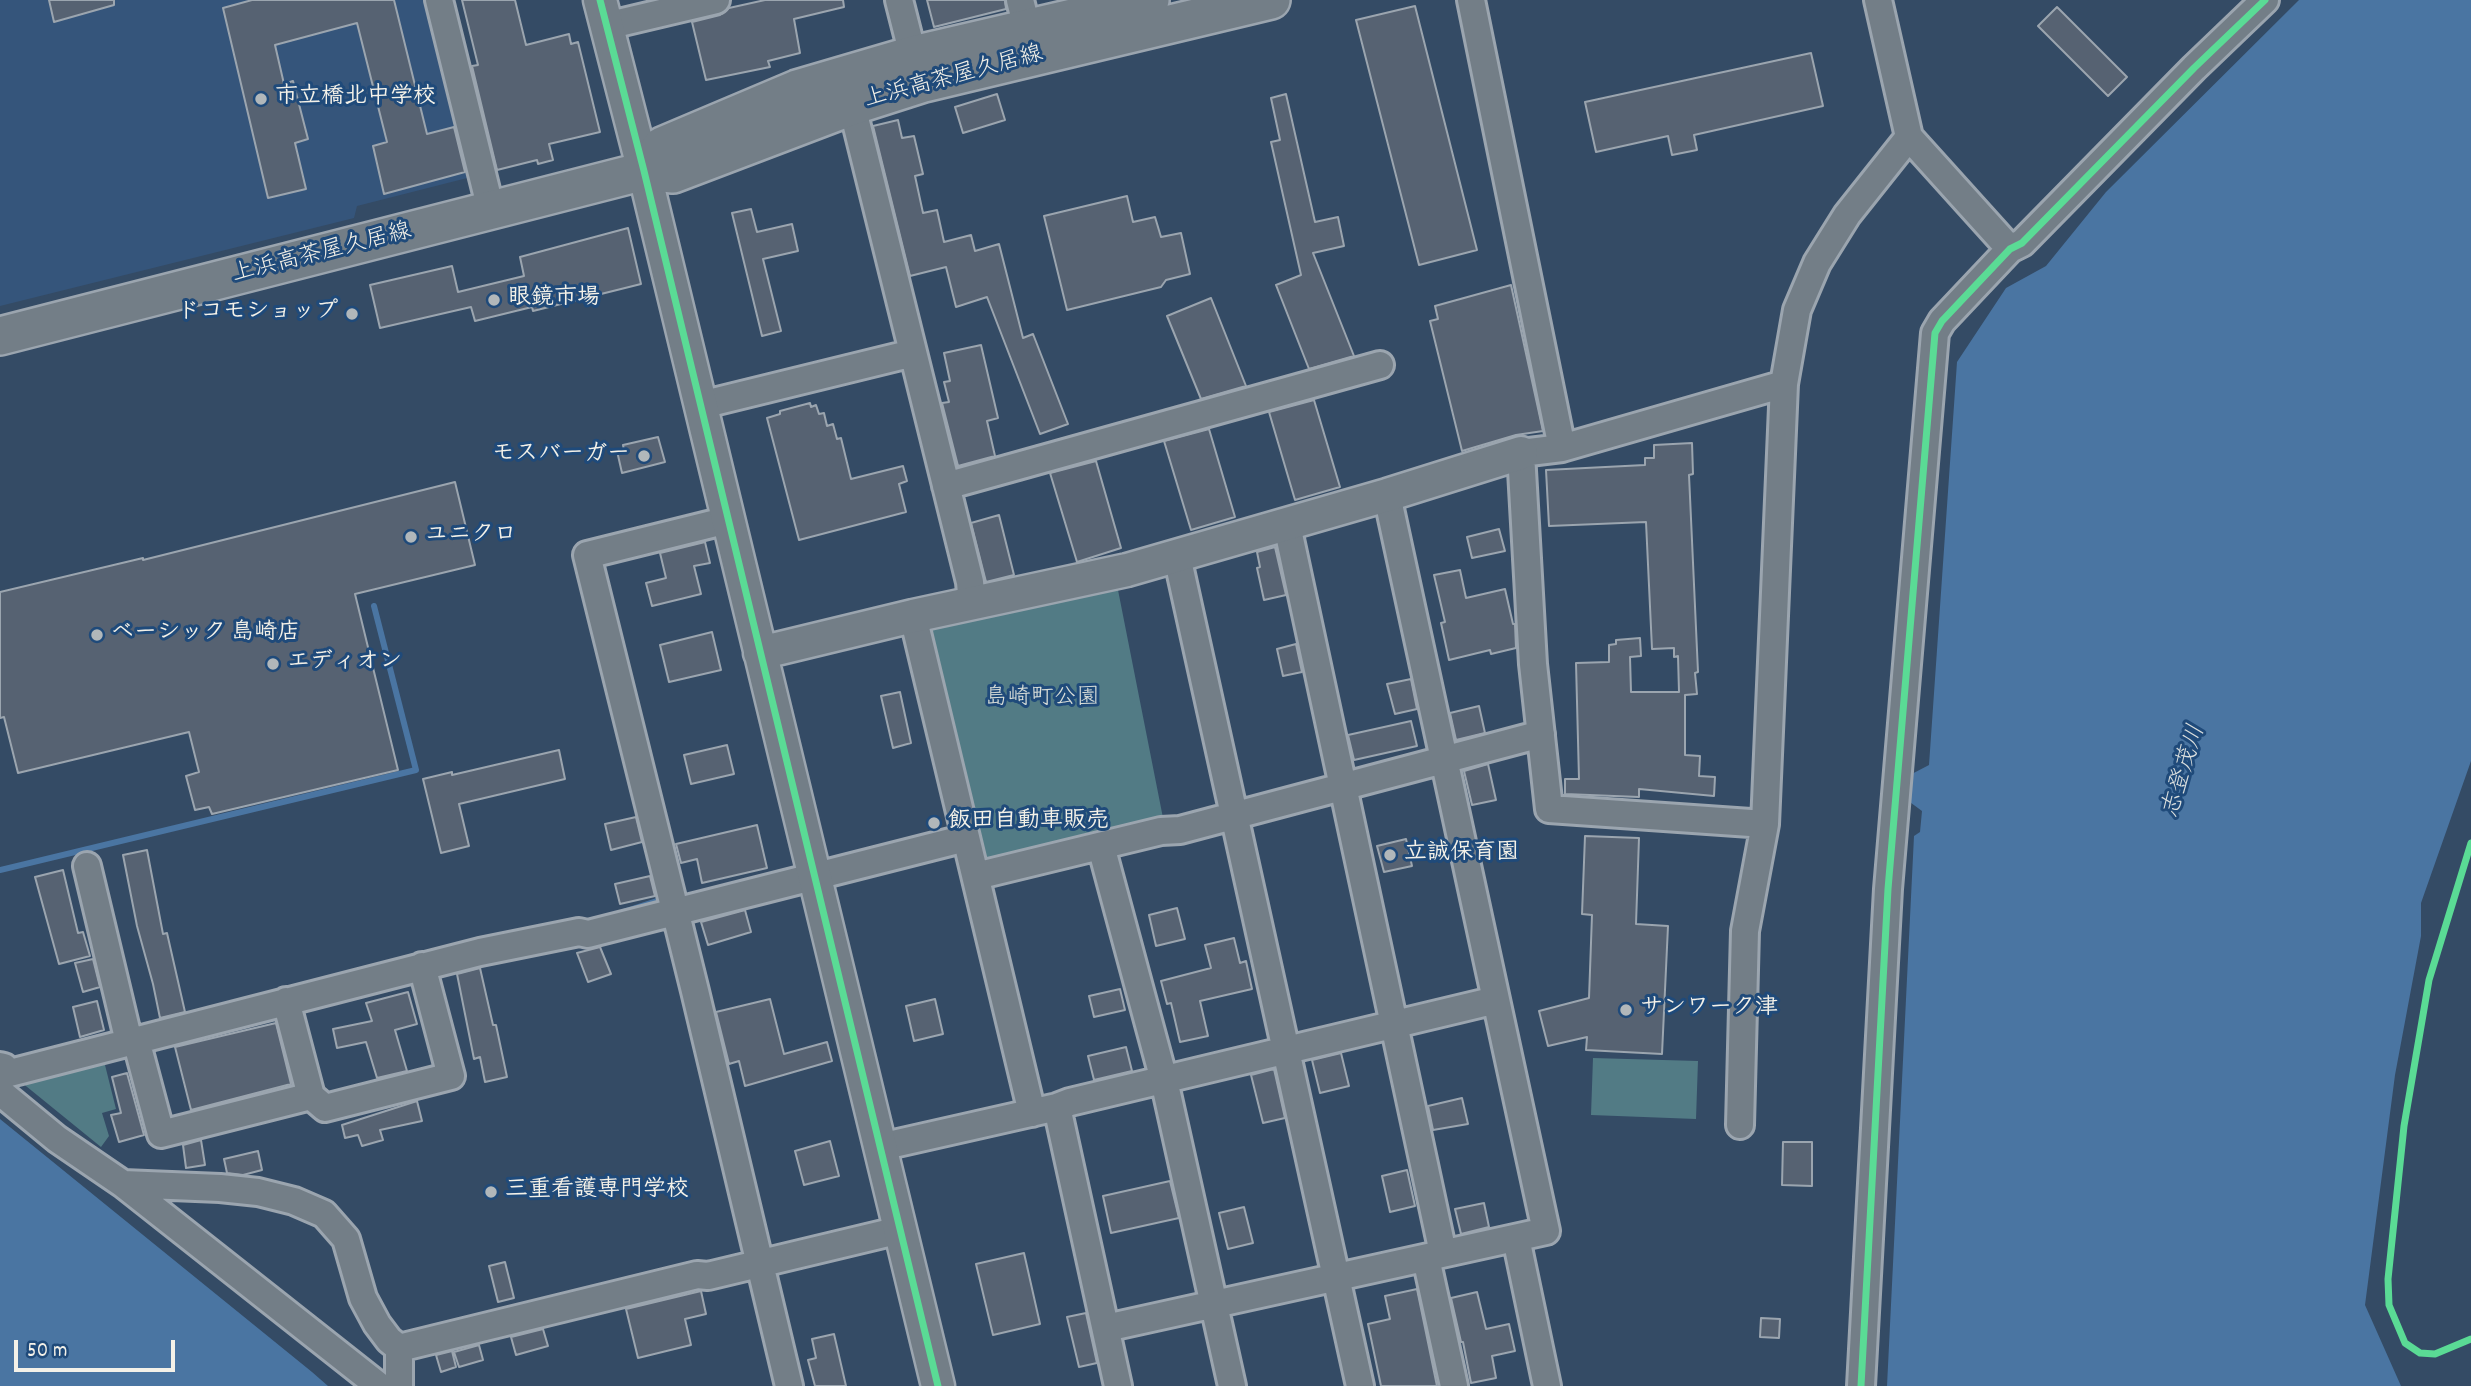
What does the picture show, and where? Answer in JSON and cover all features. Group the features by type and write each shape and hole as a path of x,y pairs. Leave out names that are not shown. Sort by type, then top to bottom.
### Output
{"main road":[{"name":"上浜高茶屋久居線","path":"0,337 644,171 673,174 852,106 924,83 1272,0"},
{"name":"上浜高茶屋久居線","path":"644,171 662,146 797,89 913,55 1023,14 1144,1"}],"street":[{"path":"439,0 491,211"},
{"path":"716,0 603,13 644,171 938,1386"},
{"path":"899,0 913,55"},
{"path":"1471,0 1562,448"},
{"path":"1878,0 1909,138 2010,248"},
{"path":"1861,1386 1888,889 1935,333 1942,320 2010,248 2022,243 2194,68 2265,0"},
{"path":"852,106 970,582 972,604"},
{"path":"1740,1125 1745,931 1765,824 1784,384 1797,310 1817,263 1847,215 1909,138"},
{"path":"701,405 913,353"},
{"path":"946,486 1380,365"},
{"path":"760,653 913,616 1077,582 1177,556 1521,453 1562,448 1784,384"},
{"path":"1521,453 1533,664 1549,809 1765,824"},
{"path":"1105,1328 1546,1231 1387,495"},
{"path":"728,520 587,555 789,1386"},
{"path":"1287,525 1394,1025 1435,1255 1454,1386"},
{"path":"1177,556 1360,1386"},
{"path":"913,616 976,876 1045,1110 1105,1328 1118,1386"},
{"path":"976,876 1161,831 1180,830 1236,816 1541,734"},
{"path":"0,1066 6,1074 480,951 579,932 589,934 967,838"},
{"path":"1101,846 1164,1080 1232,1386"},
{"path":"87,866 133,1041 161,1134 312,1096"},
{"path":"286,1001 312,1096 325,1108 451,1076 422,967"},
{"path":"880,1147 1045,1110 1496,1000"},
{"path":"0,1092 57,1139 124,1184 379,1386"},
{"path":"124,1184 258,1192 294,1201 324,1214 346,1239 354,1273 368,1307 389,1340 399,1348"},
{"path":"399,1348 697,1275 708,1276 760,1265 900,1230"},
{"path":"1516,1238 1548,1386"},
{"path":"399,1348 399,1386"}],"shaded area":[{"path":"0,0 431,0 475,176 357,206 354,218 0,306"}],"green space":[{"name":"島崎町公園","path":"1118,590 1164,823 988,864 983,860 927,629 931,623"},
{"path":"1593,1058 1698,1061 1696,1119 1591,1115"},
{"path":"104,1061 116,1109 102,1113 109,1136 101,1147 21,1082"}],"water":[{"name":"志登茂川","path":"2299,0 2471,0 2471,761 2421,903 2421,936 2395,1075 2365,1305 2401,1386 1887,1386 1914,836 1920,832 1922,811 1903,797 1906,777 1929,765 1957,362 2006,288 2046,266 2106,192"},
{"path":"0,1119 312,1372 328,1386 0,1386"}],"building":[{"path":"49,0 114,0 114,5 54,22"},
{"path":"252,0 394,0 427,134 454,127 465,172 384,194 373,146 387,142 357,23 275,45 284,84 293,81 308,139 295,143 306,189 268,198 223,8"},
{"path":"462,0 515,0 526,45 569,34 571,44 578,42 600,132 549,144 553,160 538,164 537,160 497,170 472,66 478,65"},
{"path":"765,0 843,0 844,7 794,19 800,53 768,61 770,67 706,80 692,22 720,15 729,8"},
{"path":"927,0 1005,0 1006,9 934,27"},
{"path":"1415,6 1477,250 1419,265 1356,20"},
{"path":"2057,7 2127,77 2108,96 2038,26"},
{"path":"1811,53 1823,106 1694,135 1697,150 1672,155 1668,136 1596,152 1585,102"},
{"path":"997,94 1005,120 963,133 955,107"},
{"path":"1286,94 1315,222 1338,217 1344,246 1313,253 1354,356 1309,369 1276,285 1301,275 1271,142 1280,140 1271,98"},
{"path":"898,120 902,138 914,136 923,174 915,176 923,213 937,210 944,242 971,235 975,251 999,244 1023,338 1033,334 1068,424 1040,434 987,297 956,307 946,267 910,276 873,126"},
{"path":"1127,196 1133,222 1155,217 1161,237 1181,233 1190,274 1166,280 1161,287 1067,310 1044,216"},
{"path":"751,209 757,232 792,224 798,251 763,259 781,331 762,336 732,213"},
{"path":"628,228 641,284 533,311 532,307 475,321 471,307 380,328 370,285 452,266 458,292 524,276 520,257"},
{"path":"1511,285 1543,431 1516,435 1462,451 1430,321 1438,319 1435,306"},
{"path":"1211,298 1246,386 1201,399 1167,316"},
{"path":"981,345 998,418 987,421 995,456 958,466 942,403 949,402 944,382 950,381 944,353"},
{"path":"1314,400 1340,487 1295,500 1269,412"},
{"path":"810,403 811,407 816,405 819,414 824,413 827,426 833,424 837,439 841,438 851,479 903,466 907,481 899,484 906,512 799,540 767,418 780,414 780,411"},
{"path":"1209,429 1235,517 1191,530 1164,441"},
{"name":"モスバーガー","path":"658,437 665,462 622,473 617,451 624,450 623,445"},
{"path":"1692,443 1693,474 1689,475 1698,672 1695,673 1697,694 1685,695 1685,755 1700,756 1699,776 1715,777 1714,796 1639,789 1639,797 1565,794 1565,779 1579,779 1576,663 1609,662 1609,645 1616,644 1616,640 1640,638 1641,656 1630,657 1631,692 1679,692 1678,656 1674,657 1674,648 1652,649 1646,522 1549,526 1546,470 1645,465 1645,458 1654,458 1654,445"},
{"path":"1096,461 1121,548 1077,562 1050,473"},
{"path":"455,482 475,565 355,594 398,770 212,814 209,807 195,810 186,776 199,772 189,732 18,773 4,717 0,718 0,592 143,560"},
{"path":"999,515 1014,575 986,582 971,523"},
{"path":"1499,529 1505,551 1472,558 1467,537"},
{"path":"705,542 710,563 694,566 701,594 652,606 646,583 666,578 660,553"},
{"path":"1275,547 1286,595 1264,600 1257,568 1260,567 1257,552"},
{"path":"1460,570 1466,598 1505,589 1515,624 1516,648 1491,654 1490,650 1449,660 1441,623 1445,622 1434,575"},
{"path":"712,632 721,670 669,682 660,645"},
{"path":"1296,644 1302,672 1283,676 1277,649"},
{"path":"1411,679 1417,709 1395,714 1387,684"},
{"path":"900,692 911,743 893,748 881,696"},
{"path":"1479,706 1485,733 1456,740 1450,713"},
{"path":"1411,721 1417,746 1354,760 1348,735"},
{"path":"727,745 734,774 691,784 684,755"},
{"path":"559,750 565,779 459,804 469,846 441,853 423,779 452,772 452,775"},
{"path":"1488,764 1496,800 1472,805 1464,771"},
{"path":"636,817 642,842 611,850 605,824"},
{"path":"757,825 767,868 702,883 697,859 681,863 676,844"},
{"name":"サンワーク津","path":"1585,836 1639,838 1636,924 1668,926 1662,1054 1586,1050 1587,1037 1548,1046 1539,1011 1589,998 1592,915 1582,914"},
{"path":"1406,839 1412,866 1384,872 1377,846"},
{"path":"147,850 163,934 167,933 185,1012 160,1018 123,855"},
{"path":"63,870 78,933 83,932 90,956 59,964 35,877"},
{"path":"650,876 655,896 620,904 615,884"},
{"path":"1177,908 1185,939 1156,946 1149,915"},
{"path":"745,910 751,932 708,945 701,922"},
{"path":"1234,938 1240,963 1246,961 1252,989 1200,1001 1208,1036 1180,1042 1171,1003 1167,1004 1161,981 1211,968 1205,945"},
{"path":"600,947 611,974 588,982 577,953"},
{"path":"93,959 100,987 83,992 75,963"},
{"path":"480,968 507,1077 485,1082 480,1057 474,1059 457,974"},
{"path":"1120,989 1125,1010 1094,1017 1089,996"},
{"path":"408,992 417,1024 395,1030 407,1071 377,1078 366,1042 337,1048 333,1029 372,1021 366,1003"},
{"path":"770,999 784,1054 827,1042 832,1061 745,1086 739,1061 729,1064 716,1012"},
{"path":"935,999 943,1034 914,1041 906,1006"},
{"path":"97,1001 104,1030 80,1037 73,1007"},
{"path":"276,1023 291,1084 191,1110 175,1047"},
{"path":"1126,1047 1132,1071 1094,1080 1088,1056"},
{"path":"1341,1053 1349,1086 1320,1093 1312,1060"},
{"path":"1274,1069 1285,1118 1263,1123 1251,1075"},
{"path":"127,1073 144,1135 119,1142 111,1115 121,1113 112,1077"},
{"path":"1462,1098 1468,1124 1433,1130 1428,1106"},
{"path":"417,1101 422,1121 380,1130 383,1140 362,1146 358,1135 345,1138 342,1125"},
{"path":"201,1140 205,1165 186,1168 183,1145"},
{"path":"830,1141 839,1176 804,1185 795,1151"},
{"path":"1783,1142 1812,1142 1812,1186 1782,1185"},
{"path":"258,1151 262,1170 243,1175 227,1173 224,1159"},
{"path":"1407,1170 1415,1206 1390,1212 1382,1176"},
{"path":"1170,1181 1179,1218 1111,1233 1103,1196"},
{"path":"1484,1203 1489,1227 1461,1234 1455,1209"},
{"path":"1244,1207 1253,1243 1228,1249 1219,1213"},
{"path":"1024,1253 1040,1324 993,1335 976,1264"},
{"path":"505,1262 514,1298 498,1302 489,1266"},
{"path":"1417,1289 1437,1386 1381,1386 1368,1324 1390,1319 1385,1296"},
{"path":"701,1291 706,1314 685,1319 691,1345 638,1358 626,1309"},
{"path":"1477,1292 1486,1329 1509,1324 1515,1351 1492,1356 1496,1378 1471,1383 1451,1298"},
{"path":"1086,1313 1097,1363 1079,1367 1067,1317"},
{"path":"1761,1318 1780,1319 1779,1338 1760,1337"},
{"path":"543,1329 548,1346 516,1355 511,1337"},
{"path":"834,1334 846,1386 815,1386 808,1360 816,1358 812,1339"},
{"path":"479,1345 483,1360 459,1367 454,1352"},
{"path":"452,1351 456,1367 441,1372 436,1355"}],"waterway":[{"path":"0,870 416,770 374,606"},
{"path":"623,912 666,898"}],"cycle path":[{"path":"600,0 644,171 938,1386"},
{"path":"1861,1386 1888,889 1935,333 1942,321 2010,249 2022,243 2194,68 2265,0"},
{"path":"2471,843 2429,980 2404,1126 2388,1279 2389,1305 2405,1343 2420,1353 2435,1354 2471,1339"}],"place":[{"name":"市立橋北中学校","path":"261,99"},
{"name":"眼鏡市場","path":"494,300"},
{"name":"ドコモショップ","path":"352,314"},
{"name":"モスバーガー","path":"644,456"},
{"name":"ユニクロ","path":"411,537"},
{"name":"ベーシック 島崎店","path":"97,635"},
{"name":"エディオン","path":"273,664"},
{"name":"飯田自動車販売","path":"934,823"},
{"name":"立誠保育園","path":"1390,855"},
{"name":"サンワーク津","path":"1626,1010"},
{"name":"三重看護専門学校","path":"491,1192"}]}
